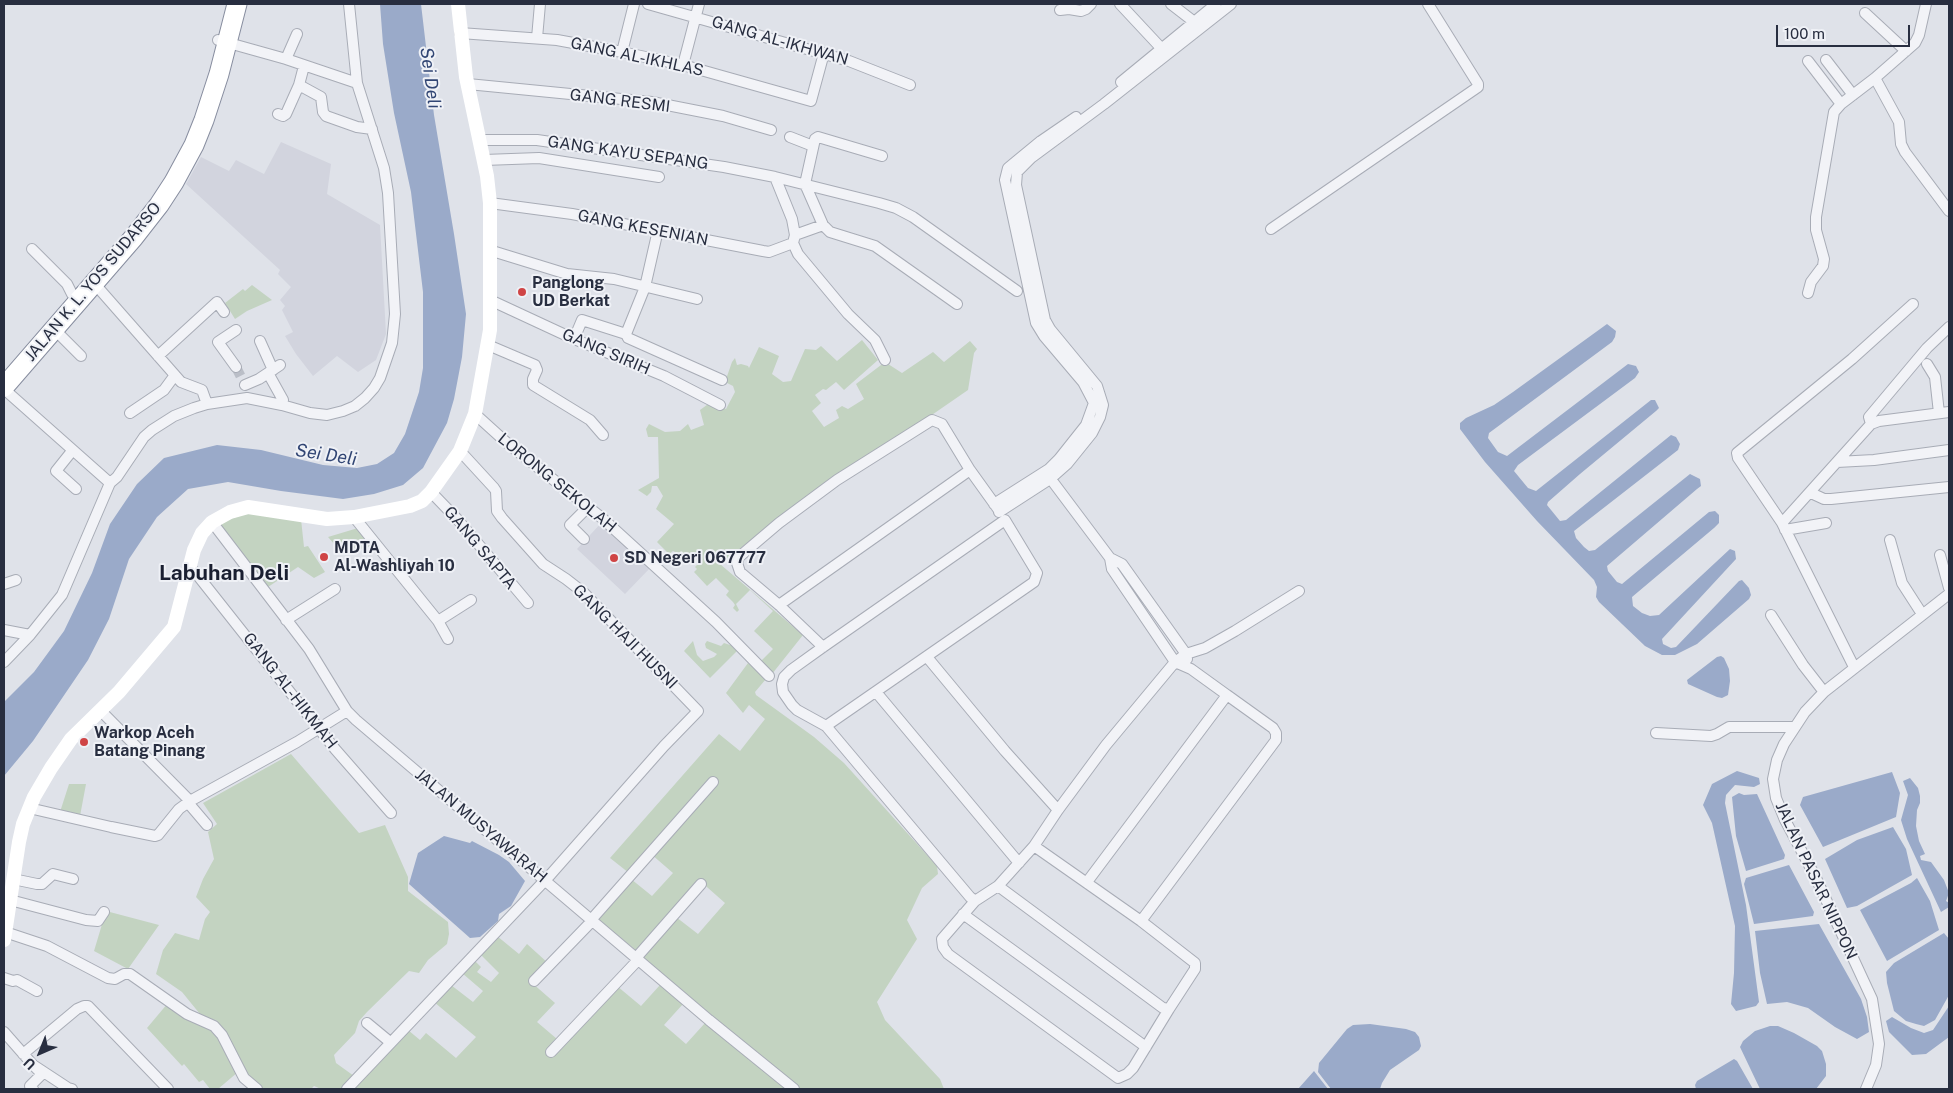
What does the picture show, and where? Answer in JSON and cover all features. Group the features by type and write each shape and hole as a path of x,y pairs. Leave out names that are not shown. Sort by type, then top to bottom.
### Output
{"highway":[{"name":"JALAN K. L. YOS SUDARSO","path":"4,388 134,237 159,205 180,172 204,120 223,42 226,4"},
{"name":"JALAN K. L. YOS SUDARSO","path":"4,371 114,246 158,187 194,115 237,4"}],"street":[{"path":"4,662 30,635 62,595 110,483 147,433 174,416 207,404 247,398 310,413 327,415 343,412 355,406 374,388 386,363 392,343 395,314 392,243 384,168 357,83 349,4"},
{"path":"257,1089 244,1078 222,1035 214,1026 186,1014 130,974 124,974 115,979 108,978 47,946 4,936 19,842 29,808 51,768 71,739 129,680 174,627 189,568 198,542 202,533 212,522 230,512 248,507 327,519 354,517 410,506 422,501 431,492 460,451 474,414 490,330 490,203 484,160 468,84 460,33 458,4"},
{"path":"537,38 540,4"},
{"path":"622,52 634,4"},
{"name":"GANG AL-IKHWAN","path":"648,4 849,60 910,86"},
{"path":"682,65 698,4"},
{"path":"1060,10 1081,11 1091,4"},
{"path":"1120,4 1162,49"},
{"path":"1171,4 1193,21"},
{"path":"1129,80 1193,21 1216,4"},
{"path":"975,901 970,898 826,726 797,710 787,699 783,692 782,684 784,677 791,670 1047,475 1096,415 1094,403 1083,382 1044,336 1006,186 1006,174 1008,168 1041,141 1086,114 1231,4"},
{"path":"1271,229 1478,88 1478,84 1428,4"},
{"path":"1808,293 1811,282 1823,266 1824,259 1816,230 1816,217 1833,114 1841,104 1875,78 1917,39 1926,4"},
{"path":"1865,13 1906,51"},
{"name":"GANG AL-IKHLAS","path":"460,33 537,38 622,52 682,65 811,100 824,53"},
{"path":"286,59 297,34"},
{"path":"223,42 286,59 357,83"},
{"path":"1826,60 1853,95"},
{"path":"1808,61 1841,104"},
{"path":"278,114 284,116 299,85 304,66"},
{"path":"1875,78 1898,122 1901,144 1905,152 1949,211"},
{"name":"GANG RESMI","path":"468,84 652,102 723,116 771,130"},
{"path":"299,85 321,97 323,112 326,116 357,127 372,128"},
{"path":"790,137 813,146"},
{"path":"882,156 818,137 815,139 805,184 823,225 830,232 874,246 957,304"},
{"name":"GANG KAYU SEPANG","path":"479,140 537,140 724,167 805,184 896,208 913,216 1018,291"},
{"path":"484,160 539,158 659,177"},
{"path":"775,177 787,203 798,254 848,314 875,340 886,360"},
{"name":"GANG KESENIAN","path":"490,203 572,214 769,252 823,225"},
{"path":"626,334 646,287 658,230"},
{"path":"32,249 67,284 72,294"},
{"path":"489,250 567,274 614,279 697,299"},
{"path":"94,282 174,375 181,382 202,390 207,404"},
{"name":"GANG SIRIH","path":"490,300 574,339 664,376 720,405"},
{"path":"158,356 217,302 224,312"},
{"path":"1854,667 1784,526 1738,458 1737,453 1852,359 1912,304"},
{"path":"574,339 582,320 626,334 628,338 722,380"},
{"path":"1871,424 1869,417 1927,348 1949,326"},
{"path":"54,329 81,356"},
{"path":"236,330 218,342 236,367"},
{"path":"260,341 273,369 283,400 282,405"},
{"path":"488,345 534,365 537,370 533,379 533,385 590,420 604,434"},
{"path":"1784,526 1871,424 1879,421 1944,413 1935,377 1927,364"},
{"path":"247,398 243,381 273,369"},
{"path":"130,413 164,390 174,375"},
{"path":"4,388 110,483"},
{"name":"LORONG SEKOLAH","path":"474,414 507,443 602,518 716,622 769,676"},
{"path":"823,647 779,604 740,572 737,563 739,557 779,523 837,480 932,420 937,421 942,424 970,470 1000,512 1034,568 1036,579 1028,588 826,726"},
{"path":"72,450 56,471 76,489"},
{"path":"1837,462 1874,460 1949,450"},
{"name":"GANG HAJI HUSNI","path":"460,451 496,491 497,511 502,518 543,564 584,593 698,711 544,880"},
{"path":"779,604 970,470"},
{"path":"1047,475 1110,558 1112,568 1175,662 1191,669 1273,728 1276,733 1276,740 1141,921"},
{"path":"1811,493 1824,499 1831,499 1949,486"},
{"name":"GANG SAPTA","path":"431,492 458,520 528,603"},
{"path":"584,539 570,525 588,507"},
{"path":"354,517 438,621 448,639"},
{"name":"JALAN MUSYAWARAH","path":"212,522 319,664 348,710 392,752 794,1089"},
{"path":"1784,526 1826,523"},
{"path":"1890,540 1902,583 1922,614"},
{"path":"1940,555 1949,588"},
{"path":"1110,558 1122,564 1186,654 1191,669"},
{"name":"GANG AL-HIKMAH","path":"189,568 196,572 318,728 391,813"},
{"path":"4,584 16,580"},
{"path":"286,620 335,590"},
{"path":"1034,846 1141,921 1196,964 1195,969 1133,1068 1127,1074 1118,1078 948,954 943,947 942,939 962,914 975,901 998,886 1034,846 1106,745 1175,662 1186,654 1205,648 1235,631 1299,591"},
{"name":"JALAN PASAR NIPPON","path":"1866,1089 1876,1065 1879,1044 1872,999 1816,878 1785,820 1776,798 1773,779 1777,760 1784,744 1794,727 1824,692 1949,594"},
{"path":"438,621 471,600"},
{"path":"1771,615 1803,665 1824,692"},
{"path":"4,630 30,635"},
{"path":"1162,643 1173,636"},
{"path":"927,657 1005,751 1058,810"},
{"path":"876,692 1019,863"},
{"path":"1087,882 1227,695"},
{"path":"100,710 190,800 190,805 207,825"},
{"path":"29,808 155,836 158,835 179,809 190,800 297,742 348,710"},
{"path":"1656,733 1710,736 1734,726 1794,727"},
{"path":"534,981 592,921 712,782"},
{"path":"14,879 37,884 42,884 53,874 73,879"},
{"path":"347,1089 544,880"},
{"path":"550,1052 637,959 701,884"},
{"path":"998,886 1163,1008 1169,1009"},
{"path":"10,900 98,922 104,912"},
{"path":"962,914 1146,1047"},
{"path":"4,978 13,981 18,980 37,991"},
{"path":"23,1054 77,1009 88,1006 168,1089"},
{"path":"367,1023 390,1042"},
{"path":"4,1032 42,1074 30,1088"},
{"path":"33,1064 72,1089"}],"shaded area":[{"path":"281,142 331,164 327,194 380,225 386,334 376,360 358,372 337,356 313,376 285,336 293,332 282,310 285,306 280,300 291,287 278,274 280,270 186,184 201,157 229,171 236,160 264,174"},
{"name":"SD Negeri 067777","path":"603,521 651,567 625,594 577,549"}],"green space":[{"path":"252,285 272,300 247,311 235,319 225,303 243,289 245,291"},
{"path":"862,340 878,360 844,390 836,382 826,390 823,389 815,395 821,403 812,411 824,427 839,418 836,410 842,406 848,409 864,399 856,384 885,362 902,373 933,352 944,362 970,341 977,349 974,353 968,390 755,537 720,564 803,635 772,674 760,662 773,649 754,631 773,611 750,590 736,604 739,610 737,612 733,608 735,605 726,595 729,591 716,578 707,586 694,572 697,569 695,567 699,563 696,560 692,563 689,559 673,551 669,554 657,542 674,524 656,509 663,496 657,486 652,486 651,492 647,496 638,490 659,478 658,437 648,437 646,429 649,424 665,432 680,431 688,424 691,430 704,425 700,410 711,402 726,409 735,392 733,386 725,382 732,362 735,358 737,365 741,364 749,368 759,347 779,356 772,374 783,382 791,381 805,349 816,350 821,346 837,361"},
{"path":"250,512 301,519 304,547 308,546 325,572 314,578 298,567 265,589 217,524"},
{"path":"358,528 371,546 343,554 328,537"},
{"path":"693,641 697,655 703,661 717,654 706,648 705,644 707,641 721,646 724,643 730,645 733,643 740,648 710,678 684,651"},
{"path":"748,663 766,679 755,692 756,695 814,737 844,763 937,866 938,874 922,888 907,920 917,939 877,1002 885,1020 940,1079 944,1089 800,1089 641,956 676,917 698,934 725,903 699,880 638,952 596,918 631,879 652,896 673,873 651,854 629,873 610,858 719,734 740,751 765,719 749,705 743,713 726,693"},
{"path":"291,754 359,833 385,825 408,877 408,891 448,922 449,934 447,944 428,960 419,973 409,971 367,1012 359,1021 355,1033 334,1055 336,1063 354,1076 341,1089 321,1089 314,1086 311,1089 261,1089 245,1076 216,1020 204,1019 182,992 156,974 163,950 175,933 199,940 205,919 210,912 196,897 214,859 208,832 217,824 203,803"},
{"path":"69,784 86,784 80,816 60,812"},
{"path":"106,911 159,925 128,969 94,951"},
{"path":"497,936 519,954 527,944 548,963 531,982 555,1003 537,1022 557,1039 617,986 641,1006 660,985 683,1004 664,1025 686,1044 705,1023 789,1089 354,1089 408,1030 420,1040 426,1033 456,1058 476,1037 434,1002 451,985 473,1002 483,991 462,973 474,960 481,967 477,972 491,982 499,973 480,954"},
{"path":"168,1003 212,1028 238,1072 218,1089 210,1089 203,1080 199,1082 184,1064 182,1066 147,1028"}],"water":[{"path":"380,4 421,4 434,115 466,314 462,357 454,399 447,423 423,468 403,485 374,494 343,499 228,482 188,489 157,517 129,559 109,619 88,660 33,741 4,776 4,702 34,672 64,631 92,573 110,524 137,484 164,458 217,445 261,450 323,465 357,468 377,464 394,453 405,434 419,392 423,368 423,292 411,192 394,113 383,44"},
{"path":"1607,324 1616,331 1612,342 1489,433 1488,438 1498,452 1507,456 1628,364 1636,366 1639,372 1635,378 1518,465 1514,471 1528,488 1536,491 1651,400 1655,400 1659,408 1656,411 1580,474 1548,502 1547,505 1560,521 1566,520 1671,435 1676,437 1680,444 1678,450 1574,531 1576,538 1584,547 1589,551 1595,550 1690,474 1700,479 1701,486 1607,566 1608,571 1617,582 1622,584 1709,512 1715,511 1719,515 1719,523 1714,528 1632,597 1633,606 1642,613 1650,616 1659,615 1730,549 1735,551 1736,559 1662,639 1663,644 1671,648 1676,647 1739,581 1742,580 1749,588 1751,595 1749,599 1697,644 1675,655 1662,655 1645,646 1599,602 1596,597 1597,587 1594,580 1537,521 1485,462 1460,429 1460,423 1466,418 1494,405"},
{"path":"1721,656 1724,658 1729,669 1728,695 1722,698 1717,697 1688,684 1687,680"},
{"path":"1737,771 1759,778 1760,784 1754,787 1735,785 1726,795 1725,803 1746,905 1759,1002 1756,1006 1736,1011 1731,1004 1735,926 1712,823 1703,805 1712,784"},
{"path":"1892,772 1900,793 1896,817 1823,847 1800,805 1803,797"},
{"path":"1910,778 1918,788 1920,796 1916,826 1919,841 1925,854 1920,856 1921,860 1931,862 1944,880 1949,893 1946,901 1949,903 1949,907 1941,912 1907,839 1901,820 1908,795 1903,781"},
{"path":"1739,793 1744,795 1757,794 1785,855 1784,859 1746,871 1736,836 1732,797"},
{"path":"1893,827 1906,849 1912,875 1857,906 1847,908 1825,859 1857,840"},
{"path":"444,836 470,843 472,841 499,855 509,862 525,881 511,906 499,914 498,921 480,937 470,938 409,884 418,853"},
{"path":"1789,865 1814,912 1813,916 1754,924 1744,884 1746,878"},
{"path":"1917,878 1930,901 1939,930 1887,961 1860,910"},
{"path":"1819,924 1861,999 1867,1017 1869,1032 1857,1039 1835,1027 1808,1008 1787,1002 1767,1004 1760,973 1755,931"},
{"path":"1944,933 1949,939 1949,995 1935,1020 1924,1026 1906,1021 1894,1011 1886,972 1894,963"},
{"path":"1949,1006 1949,1037 1926,1054 1912,1055 1889,1032 1886,1021 1892,1017 1924,1033 1933,1030"},
{"path":"1370,1024 1415,1032 1419,1037 1421,1046 1419,1050 1390,1070 1380,1089 1331,1089 1318,1072 1319,1063 1347,1029 1353,1025"},
{"path":"1770,1026 1778,1026 1794,1033 1817,1046 1822,1051 1826,1064 1826,1076 1816,1089 1760,1089 1740,1047 1743,1041 1755,1031"},
{"path":"1734,1059 1753,1089 1696,1089 1697,1081"},
{"path":"1314,1071 1328,1089 1298,1089"}],"tunnel":[{"path":"236,367 241,377"}],"place":[{"name":"Panglong UD Berkat","path":"522,292"},
{"name":"MDTA Al-Washliyah 10","path":"324,557"},
{"name":"SD Negeri 067777","path":"614,558"},
{"name":"Warkop Aceh Batang Pinang","path":"84,742"}],"district":[{"name":"Labuhan Deli","path":"224,574"}],"water label":[{"name":"Sei Deli","path":"430,78"},
{"name":"Sei Deli","path":"326,455"}]}
